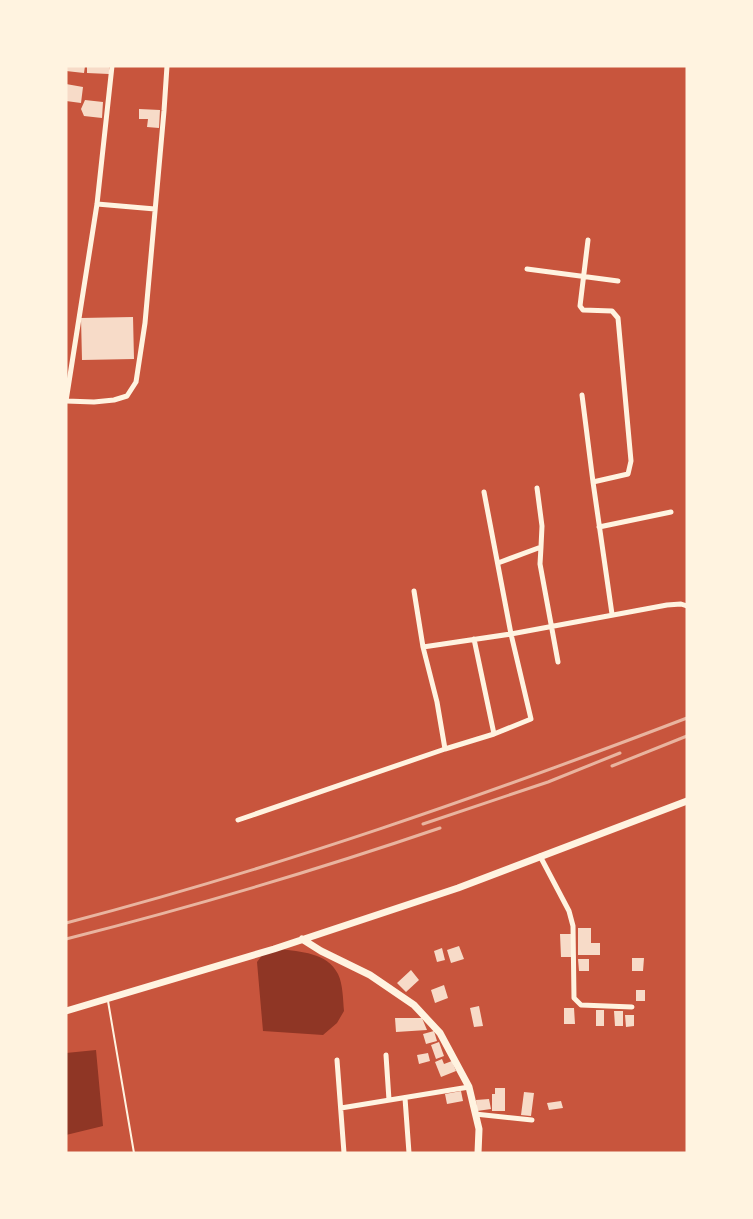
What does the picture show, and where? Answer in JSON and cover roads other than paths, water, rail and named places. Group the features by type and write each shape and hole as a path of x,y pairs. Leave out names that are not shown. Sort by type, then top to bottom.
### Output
{"street":[{"path":"112,66 97,204 66,401 114,400 127,396 133,390 136,382 145,323 167,66"},
{"path":"97,204 155,209"},
{"path":"588,240 580,308 612,311 618,318 631,461 628,474 592,482"},
{"path":"527,269 618,281"},
{"path":"582,395 592,482 612,614"},
{"path":"537,488 542,526 540,564 558,662"},
{"path":"238,820 494,734 531,719 511,634 484,492"},
{"path":"599,528 671,512"},
{"path":"498,563 541,547"},
{"path":"414,591 423,647 437,702 445,749"},
{"path":"423,647 511,634 676,604 687,606"},
{"path":"474,639 494,734"},
{"path":"66,1011 302,939 458,888 687,801"},
{"path":"540,856 569,911 573,926 574,998 581,1005 632,1006"},
{"path":"302,939 370,975 414,1005 440,1032 469,1087 479,1129 478,1153"},
{"path":"386,1055 390,1100"},
{"path":"337,1060 344,1153"},
{"path":"341,1108 469,1087"},
{"path":"405,1098 409,1153"},
{"path":"475,1113 532,1120"}],"lane":[{"path":"107,998 134,1153"}],"railway":[{"path":"66,923 301,855 456,803 687,718"},
{"path":"612,766 687,736"},
{"path":"423,824 548,782 620,753"},
{"path":"66,939 254,887 440,828"}]}
